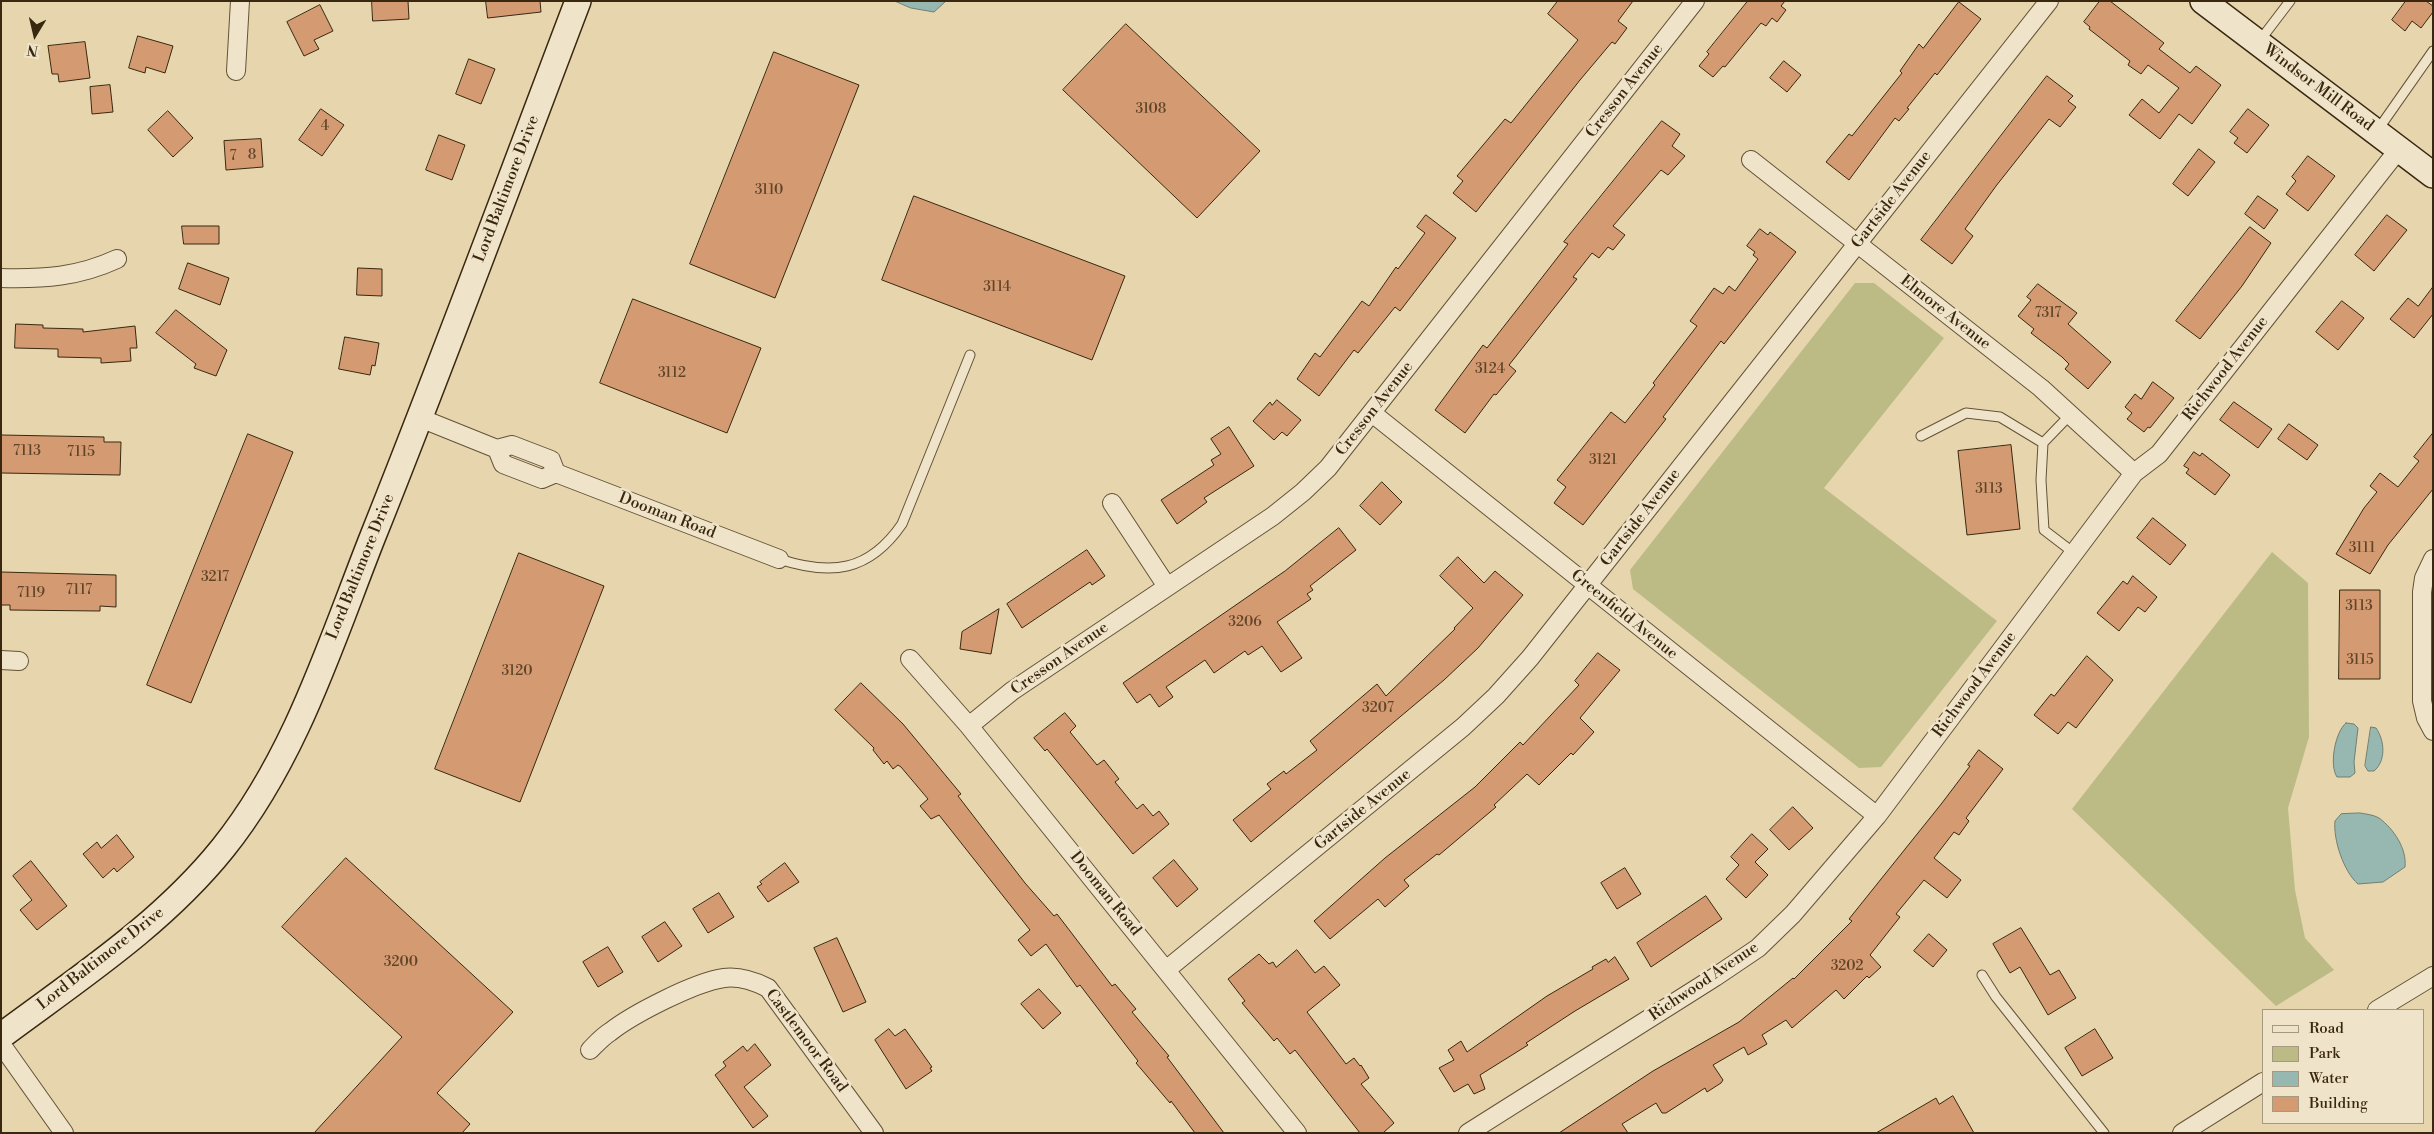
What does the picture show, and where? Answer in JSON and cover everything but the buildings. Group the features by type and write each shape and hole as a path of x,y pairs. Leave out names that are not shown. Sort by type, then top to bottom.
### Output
{"main road":[{"name":"Lord Baltimore Drive","path":"1,1036 147,926 189,887 224,847 256,802 286,748 309,699 420,418 578,1"},
{"name":"Windsor Mill Road","path":"2203,1 2433,175"}],"street":[{"path":"236,71 240,1"},
{"name":"Cresson Avenue","path":"968,726 1012,691 1166,585 1273,516 1303,492 1328,468 1695,1"},
{"name":"Gartside Avenue","path":"1166,970 1463,727 1496,696 1530,658 2049,1"},
{"name":"Richwood Avenue","path":"1468,1133 1716,977 1758,948 1793,914 1877,816 2134,473 2159,454 2399,149"},
{"name":"Elmore Avenue","path":"1752,160 2040,388 2134,473"},
{"path":"1,278 36,279 66,275 93,270 117,259"},
{"name":"Greenfield Avenue","path":"1372,413 1877,816"},
{"name":"Dooman Road","path":"420,418 497,449 512,445 551,460 556,473 779,559"},
{"path":"1112,503 1166,585"},
{"path":"2433,559 2424,578 2422,592 2422,701 2426,718 2433,731"},
{"name":"Dooman Road","path":"910,659 968,726 1297,1133"},
{"path":"1,660 19,661"},
{"path":"2379,1009 2433,976"},
{"name":"Castlemoor Road","path":"590,1050 608,1032 630,1018 696,986 723,978 754,981 768,988 874,1133"},
{"path":"1,1044 64,1133"},
{"path":"2182,1133 2262,1083"}],"lane":[{"path":"2258,43 2290,1"},
{"path":"2376,132 2433,51"},
{"path":"779,559 820,570 848,566 866,558 892,539 902,524 970,355"},
{"path":"1921,436 1966,413 2000,417 2043,443"},
{"path":"2070,416 2043,443 2042,480 2044,530 2074,554"},
{"path":"1982,975 1996,997 2104,1133"}],"green space":[{"path":"1855,283 1874,283 1944,338 1824,488 1997,621 1881,767 1859,768 1633,589 1630,570"},
{"path":"2272,552 2308,583 2309,737 2288,808 2295,890 2305,938 2334,970 2276,1006 2072,809"}],"water":[{"path":"895,1 946,1 934,12 911,8"},
{"path":"2346,723 2354,724 2358,728 2354,762 2355,773 2350,777 2337,777 2333,765 2334,749 2342,727"},
{"path":"2371,727 2376,728 2379,733 2383,751 2378,767 2374,771 2368,771 2365,766"},
{"path":"2360,813 2379,818 2390,828 2402,846 2405,867 2383,882 2358,884 2348,872 2340,855 2335,821 2341,814"}]}
